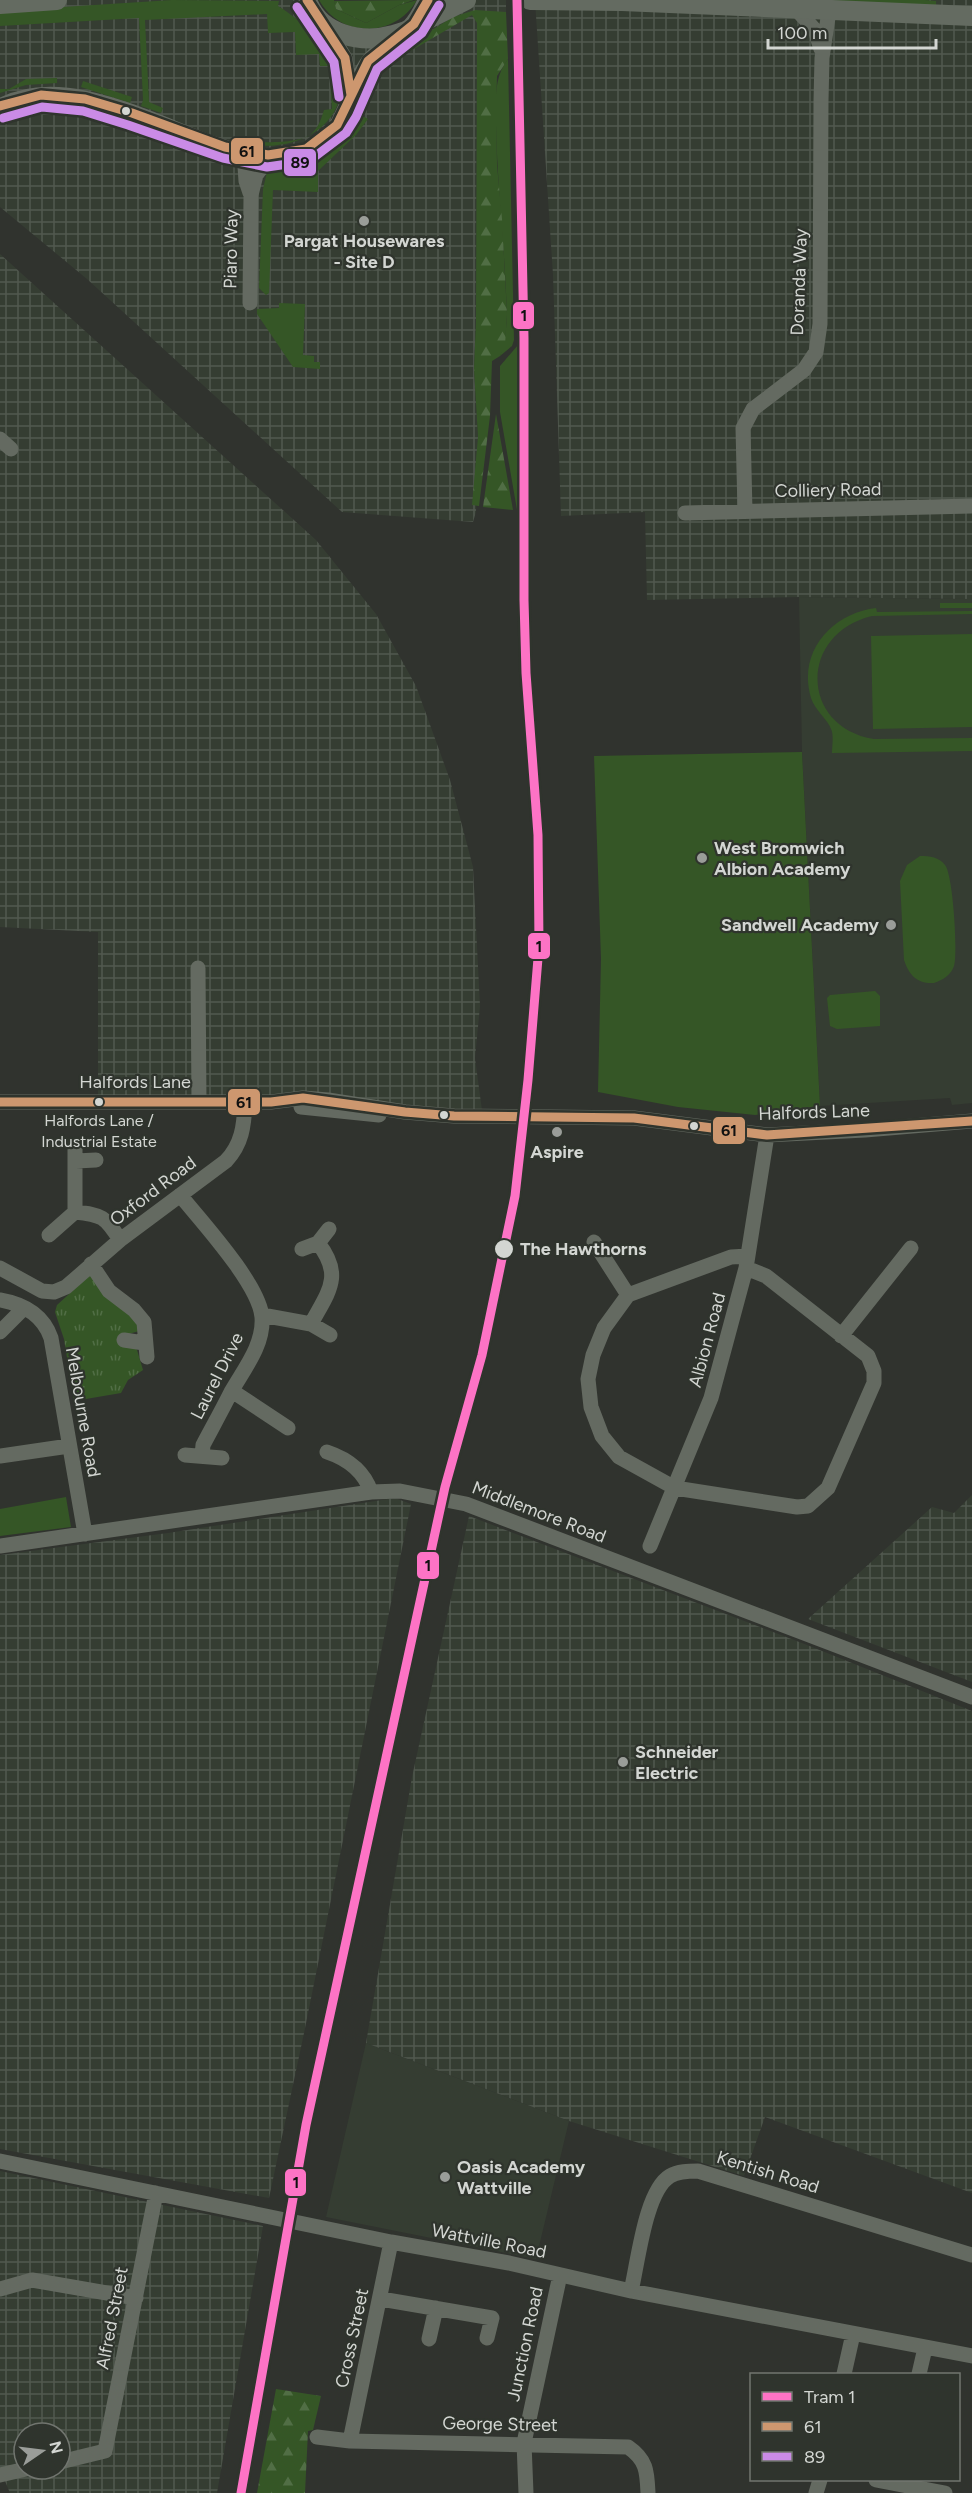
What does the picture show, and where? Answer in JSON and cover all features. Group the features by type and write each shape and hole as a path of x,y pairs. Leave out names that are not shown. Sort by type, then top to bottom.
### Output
{"main road":[{"path":"0,3 57,0"},
{"path":"289,0 316,14 346,36 365,39 379,39 407,30 466,0"},
{"path":"407,30 428,0"},
{"path":"532,0 622,1 797,10 827,5 972,16"}],"street":[{"name":"Doranda Way","path":"745,511 743,428 753,409 804,370 816,352 819,324 822,58 827,5"},
{"name":"Doranda Way","path":"797,10 815,30 822,58"},
{"path":"316,14 345,58 351,95"},
{"path":"0,106 22,97 39,95 79,97 107,104 244,152 270,156 311,149 337,126 363,68 371,57 407,30"},
{"name":"Piaro Way","path":"244,152 246,181 251,195"},
{"name":"Piaro Way","path":"250,303 251,195 256,176 270,156"},
{"name":"Colliery Road","path":"685,513 972,506"},
{"path":"198,968 199,1102"},
{"name":"Halfords Lane","path":"0,1102 270,1102 303,1098 405,1112 483,1118 634,1118 767,1135 972,1121"},
{"name":"Oxford Road","path":"0,1268 42,1291 54,1292 66,1287 120,1240 226,1161 236,1151 244,1124 245,1102"},
{"name":"Albion Road","path":"650,1546 711,1398 747,1262 767,1135"},
{"path":"49,1235 75,1212 76,1153 96,1160"},
{"name":"Laurel Drive","path":"180,1195 243,1276 262,1316 260,1334 254,1353 203,1445 202,1456"},
{"path":"75,1212 100,1215 112,1226 120,1240"},
{"path":"302,1249 318,1243 329,1230"},
{"path":"594,1242 628,1295"},
{"path":"311,1324 333,1280 327,1253 318,1243"},
{"path":"841,1336 911,1248"},
{"path":"731,1257 747,1262 868,1356 874,1371 874,1383 828,1488 808,1506 797,1507 675,1488 619,1457 602,1436 591,1407 588,1379 593,1355 604,1328 628,1295 731,1257"},
{"path":"91,1264 109,1291 128,1304 144,1322 145,1350 124,1340"},
{"path":"0,1300 12,1302 24,1308 0,1332"},
{"name":"Melbourne Road","path":"24,1308 38,1316 51,1338 85,1534"},
{"path":"262,1316 311,1324 330,1335"},
{"path":"232,1391 288,1428"},
{"path":"0,1456 69,1446"},
{"path":"327,1452 336,1455 362,1472 371,1492"},
{"path":"185,1455 222,1458"},
{"name":"Middlemore Road","path":"0,1546 371,1492 400,1491 466,1504 972,1697"},
{"name":"Wattville Road","path":"0,2161 391,2242 509,2263 631,2291 972,2355"},
{"name":"Kentish Road","path":"631,2291 651,2205 658,2190 670,2176 689,2171 698,2171 972,2255"},
{"name":"Alfred Street","path":"72,2459 105,2451 156,2193"},
{"name":"Cross Street","path":"350,2441 391,2242"},
{"name":"Junction Road","path":"526,2493 524,2443 560,2275"},
{"path":"0,2289 32,2280 136,2298"},
{"path":"381,2299 492,2318 487,2338"},
{"path":"429,2339 435,2308"},
{"path":"844,2373 853,2334"},
{"path":"919,2373 925,2348"},
{"name":"George Street","path":"317,2438 350,2441 628,2447 640,2455 647,2473 648,2493"},
{"path":"881,2481 945,2493"}],"shaded area":[{"path":"0,0 307,0 309,6 365,39 466,0 506,0 506,12 492,12 477,23 474,369 478,437 476,512 473,522 342,512 87,279 0,207"},
{"path":"535,0 972,0 972,599 799,597 647,600 645,512 561,516 553,275"},
{"path":"0,254 316,540 376,614 416,686 450,780 473,867 480,1006 475,1058 483,1118 293,1103 98,1102 98,932 0,927"},
{"name":"Sandwell Academy","path":"799,597 972,599 972,1103 952,1105 950,1098 820,1106 802,752"},
{"path":"972,1495 972,1682 808,1619 932,1507 954,1513"},
{"path":"395,1498 411,1504 269,2198 0,2149 0,1555 168,1533"},
{"path":"469,1516 807,1645 972,1711 972,2193 765,2117 744,2176 569,2121 366,2043 412,1777"},
{"name":"Oasis Academy Wattville","path":"366,2043 569,2121 536,2259 326,2217"},
{"path":"0,2171 263,2226 217,2493 10,2493 0,2469"}],"green space":[{"path":"172,0 279,1 278,6 295,17 319,39 336,65 340,87 337,106 327,122 310,135 318,126 324,110 332,109 329,66 320,66 319,54 296,55 295,32 268,33 267,14 145,20 149,102 163,108 161,113 141,106 143,100 139,18 0,26 0,11"},
{"path":"319,0 334,0 336,9 366,23 399,5 417,0 396,22 368,29 340,22"},
{"path":"414,0 399,5 366,23 336,9 334,1"},
{"path":"832,0 925,0 936,1 936,9 836,5"},
{"path":"475,10 506,12 508,59 497,76 496,109 497,165 507,314 505,345 500,356 492,361 490,416 479,506 472,505 478,437 474,369 477,23 472,15 385,66 380,62 453,17"},
{"path":"511,12 514,12 516,236"},
{"path":"508,59 514,340 512,346 500,356 505,336 506,304 497,162 496,99 500,74"},
{"path":"380,62 385,66 361,115 368,119 356,135 318,171 318,192 273,190 269,293 266,295 259,288 263,189 267,172 308,161 333,147 342,138 366,82"},
{"path":"57,78 57,83 26,85 0,93 0,89 9,89 26,79"},
{"path":"83,81 132,97 130,103 81,87"},
{"path":"232,139 273,142 300,139 273,146 252,145"},
{"path":"517,250 521,510 517,510 500,412 500,366 518,345"},
{"path":"279,303 305,304 303,355 314,356 314,362 320,362 320,369 293,367 257,314 257,309 279,308"},
{"path":"496,414 513,510 483,507"},
{"path":"940,603 972,603 972,608 940,608"},
{"path":"876,608 877,612 972,611 972,614 872,616 848,626 831,641 821,660 818,680 821,700 832,717 850,731 874,739 972,738 972,751 832,753 831,729 811,698 808,681 809,665 822,637 833,626 860,611"},
{"path":"972,634 972,727 873,729 871,636"},
{"name":"West Bromwich Albion Academy","path":"802,752 820,1106 755,1115 678,1107 598,1092 601,959 594,756"},
{"path":"920,856 940,860 945,865 948,871 954,914 954,966 946,977 934,983 914,978 904,960 900,881 907,865"},
{"path":"875,991 880,996 880,1026 837,1029 830,1026 827,998 830,995"},
{"path":"90,1275 134,1316 139,1331 125,1335 137,1350 143,1370 128,1380 121,1393 74,1401 64,1339 55,1312 57,1305"},
{"path":"66,1497 71,1527 0,1536 0,1509"},
{"path":"276,2389 321,2396 313,2430 308,2431 305,2493 257,2493"}],"tram line":[{"name":"1","path":"241,2493 306,2125 445,1487 482,1355 515,1196 528,1080 539,946 538,835 526,673 524,600 524,338 517,0"}],"transit line":[{"name":"61","path":"307,0 345,58 351,95"},
{"name":"61","path":"0,106 41,95 85,99 132,113 225,147 268,155 306,149 337,125 368,61 414,24 428,0"},
{"name":"89","path":"3,118 42,107 83,111 223,158 267,167 309,161 346,133 356,117 377,69 422,33 439,5"},
{"name":"89","path":"297,7 334,62 339,97"},
{"name":"61","path":"0,1102 271,1102 303,1098 405,1112 454,1116 634,1118 767,1135 972,1121"}],"place":[{"name":"Pargat Housewares - Site D","path":"364,221"},
{"name":"West Bromwich Albion Academy","path":"702,858"},
{"name":"Sandwell Academy","path":"891,925"},
{"name":"Halfords Lane / Industrial Estate","path":"99,1102"},
{"name":"Aspire","path":"557,1132"},
{"name":"The Hawthorns","path":"504,1249"},
{"name":"Schneider Electric","path":"623,1762"},
{"name":"Oasis Academy Wattville","path":"445,2177"}]}
